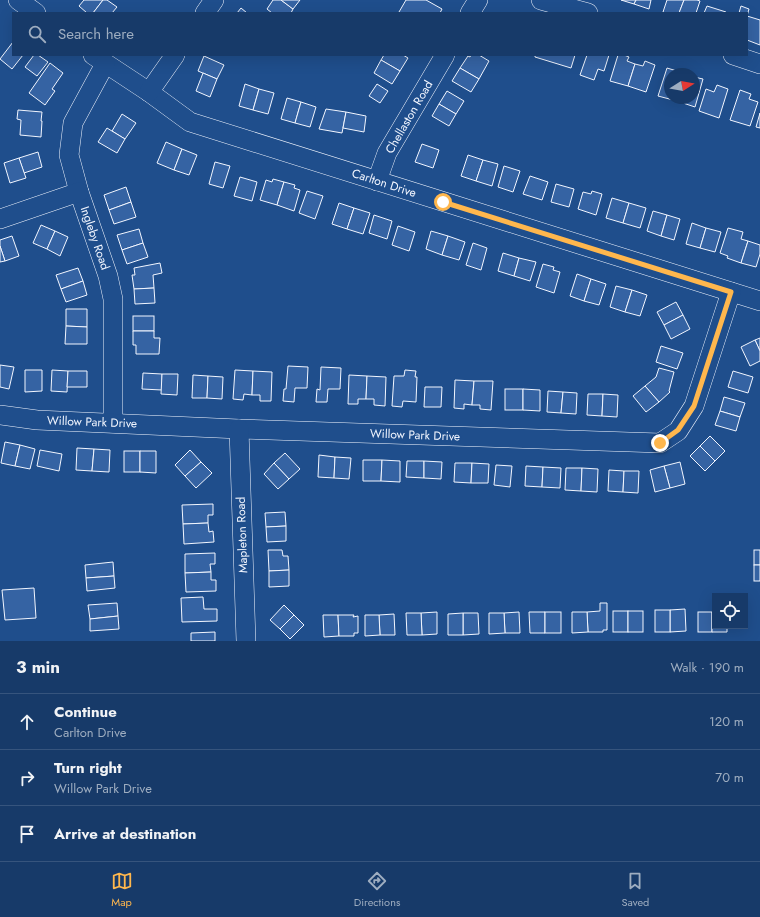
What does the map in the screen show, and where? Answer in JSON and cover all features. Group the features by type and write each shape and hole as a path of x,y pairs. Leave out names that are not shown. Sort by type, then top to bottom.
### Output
{"street":[{"path":"18,0 35,12"},
{"path":"206,12 214,0"},
{"path":"471,12 478,0"},
{"path":"541,0 584,12"},
{"path":"149,92 174,56"},
{"name":"Chellaston Road","path":"378,181 387,153 444,56"},
{"path":"736,56 760,64"},
{"name":"Carlton Drive","path":"99,59 149,92 190,122 760,301"},
{"name":"Ingleby Road","path":"99,59 73,123 69,155 79,192 108,276 113,299 113,423"},
{"path":"0,219 79,192"},
{"name":"Willow Park Drive","path":"0,415 37,420 660,443 678,430 694,406 731,292"},
{"name":"Mapleton Road","path":"239,428 246,641"}],"building":[{"path":"84,0 103,0 94,12 86,12 79,6"},
{"path":"103,0 107,0 117,7 113,12 94,12"},
{"path":"273,0 281,0 293,9 292,12 271,12 267,9"},
{"path":"281,0 300,0 293,9"},
{"path":"406,0 426,0 442,9 440,12 399,12"},
{"path":"621,0 636,0 634,4"},
{"path":"636,0 651,0 649,9 634,4"},
{"path":"667,0 684,0 679,12 663,12"},
{"path":"684,0 700,1 696,12 679,12"},
{"path":"707,6 726,12 704,12"},
{"path":"741,6 749,9 748,12 739,12"},
{"path":"241,8 246,12 238,12"},
{"path":"748,16 760,20 760,45 748,40"},
{"path":"12,43 12,56 22,56 12,69 0,59"},
{"path":"33,56 39,56 48,62 37,76 25,67"},
{"path":"204,56 224,65 217,79 198,71"},
{"path":"383,56 405,56 408,58 400,71 381,60"},
{"path":"468,56 481,56 489,61 479,79 460,68"},
{"path":"535,56 575,56 571,68"},
{"path":"587,56 609,56 604,71 598,69 594,80 580,75"},
{"path":"618,56 629,57 627,61 635,64 628,86 610,81"},
{"path":"381,60 400,71 392,84 374,73"},
{"path":"645,61 655,65 646,92 628,86 635,64 643,66"},
{"path":"50,63 63,73 52,89 55,91 45,105 29,93"},
{"path":"460,68 479,79 471,92 452,81"},
{"path":"203,73 217,79 210,97 196,91"},
{"path":"664,77 664,98 658,96"},
{"path":"700,78 703,79 700,90"},
{"path":"245,84 259,89 253,110 239,106"},
{"path":"377,84 388,91 380,103 369,96"},
{"path":"717,85 728,89 719,118 699,111 706,89 714,92"},
{"path":"259,89 274,93 268,114 253,110"},
{"path":"740,90 751,94 749,99 758,102 750,126 730,120"},
{"path":"447,91 464,101 456,114 439,104"},
{"path":"287,98 301,102 295,123 281,119"},
{"path":"301,102 316,107 310,127 295,123"},
{"path":"439,104 456,114 449,126 432,116"},
{"path":"686,104 696,104 695,107"},
{"path":"326,109 346,112 342,133 319,129"},
{"path":"18,110 42,112 41,137 20,135 21,120 17,119"},
{"path":"346,112 366,116 364,132 343,128"},
{"path":"760,113 760,128 756,127"},
{"path":"122,114 136,123 125,139 112,131"},
{"path":"107,128 125,139 117,153 98,142"},
{"path":"166,142 182,149 174,170 157,163"},
{"path":"422,144 439,150 433,168 415,162"},
{"path":"182,149 197,155 189,175 174,170"},
{"path":"38,152 42,167 24,173 19,158"},
{"path":"468,155 483,160 476,181 461,176"},
{"path":"19,158 26,178 10,183 4,163"},
{"path":"483,160 498,164 492,186 476,181"},
{"path":"215,162 230,166 223,188 209,184"},
{"path":"504,166 520,171 513,192 498,187"},
{"path":"530,176 548,182 542,200 523,194"},
{"path":"240,177 257,182 252,201 234,196"},
{"path":"273,179 284,182 277,205 260,200 266,180 272,182"},
{"path":"284,182 295,185 294,188 300,190 294,211 277,205"},
{"path":"556,184 574,189 569,207 551,202"},
{"path":"126,187 131,202 109,210 104,195"},
{"path":"307,191 323,196 315,219 299,213"},
{"path":"592,191 602,194 596,215 578,209 583,192 591,194"},
{"path":"612,198 629,203 623,223 606,218"},
{"path":"131,202 136,217 114,224 109,210"},
{"path":"339,203 354,208 347,229 332,224"},
{"path":"629,203 646,208 640,228 623,223"},
{"path":"354,208 370,213 363,234 347,229"},
{"path":"653,211 667,215 661,236 647,231"},
{"path":"374,215 392,221 387,239 369,233"},
{"path":"667,215 680,219 674,240 661,236"},
{"path":"692,223 706,228 700,248 686,244"},
{"path":"41,225 55,231 47,249 33,243"},
{"path":"398,226 415,232 409,251 392,245"},
{"path":"706,228 721,232 715,252 700,248"},
{"path":"728,228 743,232 741,239 748,241 741,263 727,258 728,256 720,253"},
{"path":"139,229 143,243 122,250 117,235"},
{"path":"55,231 68,237 60,256 47,249"},
{"path":"431,231 448,236 442,255 426,249"},
{"path":"12,236 19,256 5,261 0,246 0,240"},
{"path":"448,236 465,242 459,260 442,255"},
{"path":"748,241 760,245 760,254 756,267 741,263"},
{"path":"143,243 148,257 127,264 122,250"},
{"path":"473,243 487,248 481,270 466,265"},
{"path":"0,246 5,261 0,262"},
{"path":"503,253 519,258 514,276 498,271"},
{"path":"519,258 536,262 530,281 514,276"},
{"path":"160,263 162,273 153,275 154,288 134,289 132,275 135,275 134,268"},
{"path":"543,264 554,267 553,270 560,272 554,293 536,287"},
{"path":"78,268 83,281 61,289 56,275"},
{"path":"577,274 591,279 584,301 570,296"},
{"path":"591,279 606,284 599,305 584,301"},
{"path":"83,281 87,295 66,302 61,289"},
{"path":"616,286 632,290 625,312 610,307"},
{"path":"154,288 155,303 135,304 134,289"},
{"path":"632,290 647,295 640,316 625,312"},
{"path":"676,302 683,315 664,325 657,312"},
{"path":"66,309 87,309 87,327 66,326"},
{"path":"683,315 690,329 671,339 664,325"},
{"path":"133,316 154,316 154,331 133,331"},
{"path":"66,326 87,327 87,344 65,344"},
{"path":"133,331 154,331 154,338 160,338 159,354 136,354 136,345 133,345"},
{"path":"760,338 760,351 755,340"},
{"path":"755,340 760,351 760,361 750,366 741,347"},
{"path":"661,346 683,353 677,369 656,362"},
{"path":"0,365 14,367 9,389 0,387"},
{"path":"288,366 308,367 307,388 295,388 294,402 283,401 284,389 286,389"},
{"path":"321,367 341,368 340,389 328,389 327,402 316,402 317,389 320,390"},
{"path":"659,368 674,372 670,392 659,402 645,386 656,377"},
{"path":"25,370 42,370 42,391 25,392"},
{"path":"52,370 68,371 67,392 51,391"},
{"path":"235,370 253,371 252,395 244,394 243,400 233,399"},
{"path":"405,370 416,371 416,402 403,401 402,407 392,406 394,376 404,376"},
{"path":"68,371 87,371 87,387 67,387"},
{"path":"253,371 272,372 271,401 260,401 260,395 252,395"},
{"path":"733,371 753,377 748,393 728,387"},
{"path":"143,373 162,374 162,390 142,389"},
{"path":"162,374 178,374 177,395 161,394"},
{"path":"193,375 208,376 207,398 192,398"},
{"path":"349,375 367,376 366,399 358,399 358,404 348,404"},
{"path":"208,376 223,377 222,399 207,398"},
{"path":"367,376 386,377 385,406 374,405 374,399 366,399"},
{"path":"455,380 474,381 472,405 464,404 464,409 454,408"},
{"path":"474,381 493,381 491,410 480,409 480,405 472,405"},
{"path":"645,386 659,402 646,412 633,396"},
{"path":"425,387 442,387 441,407 424,407"},
{"path":"505,389 523,389 523,410 505,410"},
{"path":"523,389 540,390 540,411 523,410"},
{"path":"548,391 563,392 561,413 547,412"},
{"path":"563,392 577,393 576,414 561,413"},
{"path":"588,394 603,394 602,416 587,415"},
{"path":"603,394 618,395 617,417 602,416"},
{"path":"724,397 745,403 740,417 720,411"},
{"path":"720,411 740,417 736,431 715,425"},
{"path":"710,436 725,451 715,461 700,446"},
{"path":"5,442 20,445 15,466 1,463"},
{"path":"20,445 35,449 30,469 15,466"},
{"path":"700,446 715,461 705,471 690,456"},
{"path":"77,448 94,449 92,471 76,470"},
{"path":"94,449 110,450 109,472 92,471"},
{"path":"40,450 62,454 59,471 37,466"},
{"path":"190,450 201,462 185,476 175,465"},
{"path":"124,451 140,451 140,472 124,472"},
{"path":"140,451 156,451 156,473 140,472"},
{"path":"285,453 300,469 289,479 274,463"},
{"path":"319,455 335,457 334,478 318,477"},
{"path":"335,457 351,458 349,479 334,478"},
{"path":"363,460 382,460 381,481 363,481"},
{"path":"382,460 400,461 400,482 381,481"},
{"path":"407,461 424,461 424,478 406,477"},
{"path":"424,461 442,462 441,479 424,478"},
{"path":"201,462 212,473 196,488 185,476"},
{"path":"680,462 685,484 670,488 664,466"},
{"path":"274,463 289,479 278,489 264,474"},
{"path":"455,463 472,463 471,483 454,482"},
{"path":"472,463 489,464 488,483 471,483"},
{"path":"496,465 512,466 510,487 494,485"},
{"path":"526,466 543,467 542,487 525,486"},
{"path":"664,466 670,488 655,492 650,470"},
{"path":"543,467 561,468 560,488 542,487"},
{"path":"566,468 582,468 581,491 565,490"},
{"path":"582,468 598,469 597,492 581,491"},
{"path":"609,470 624,471 623,492 608,491"},
{"path":"624,471 639,471 638,493 623,492"},
{"path":"213,504 213,515 208,515 208,523 183,524 182,505"},
{"path":"285,512 286,526 266,527 265,513"},
{"path":"208,523 209,532 213,531 214,542 184,544 183,524"},
{"path":"286,526 286,541 267,542 266,527"},
{"path":"268,550 282,550 283,556 288,556 289,570 269,571"},
{"path":"754,550 760,550 760,565 754,565"},
{"path":"215,553 215,564 210,564 211,572 185,573 185,554"},
{"path":"113,562 114,576 86,578 85,565"},
{"path":"754,565 760,565 760,581 754,581"},
{"path":"289,570 289,586 269,587 269,571"},
{"path":"211,572 211,580 216,580 216,591 186,592 185,573"},
{"path":"114,576 115,588 87,591 86,578"},
{"path":"34,588 36,618 5,620 2,590"},
{"path":"203,597 204,609 217,609 217,621 182,622 181,598"},
{"path":"117,603 118,616 90,619 88,605"},
{"path":"600,603 607,603 607,630 603,630 603,632 588,632 587,612 600,611"},
{"path":"284,605 294,615 280,629 270,620"},
{"path":"685,609 686,631 670,632 670,610"},
{"path":"655,610 670,610 670,632 655,632"},
{"path":"613,611 628,611 628,632 613,632"},
{"path":"628,611 643,611 643,632 628,632"},
{"path":"437,612 437,634 422,635 421,613"},
{"path":"519,612 520,633 505,633 504,613"},
{"path":"529,612 545,612 545,633 530,633"},
{"path":"545,612 561,612 561,633 545,633"},
{"path":"572,612 587,612 588,632 572,633"},
{"path":"698,612 712,612 712,632 698,632"},
{"path":"406,613 421,613 422,635 407,635"},
{"path":"463,613 478,613 479,634 463,635"},
{"path":"463,613 463,635 448,635 448,614"},
{"path":"489,613 504,613 505,633 489,634"},
{"path":"394,614 395,635 380,635 379,615"},
{"path":"294,615 304,625 290,639 280,629"},
{"path":"323,615 338,615 339,636 324,637"},
{"path":"338,615 354,615 353,617 358,616 358,633 354,633 354,636 339,636"},
{"path":"365,615 379,615 380,635 365,636"},
{"path":"118,616 119,629 90,631 90,619"},
{"path":"712,629 727,629 727,632 712,632"},
{"path":"215,632 215,641 191,641 191,633"}],"route":[{"path":"443,202 731,292 694,406 678,430 660,443"}]}
